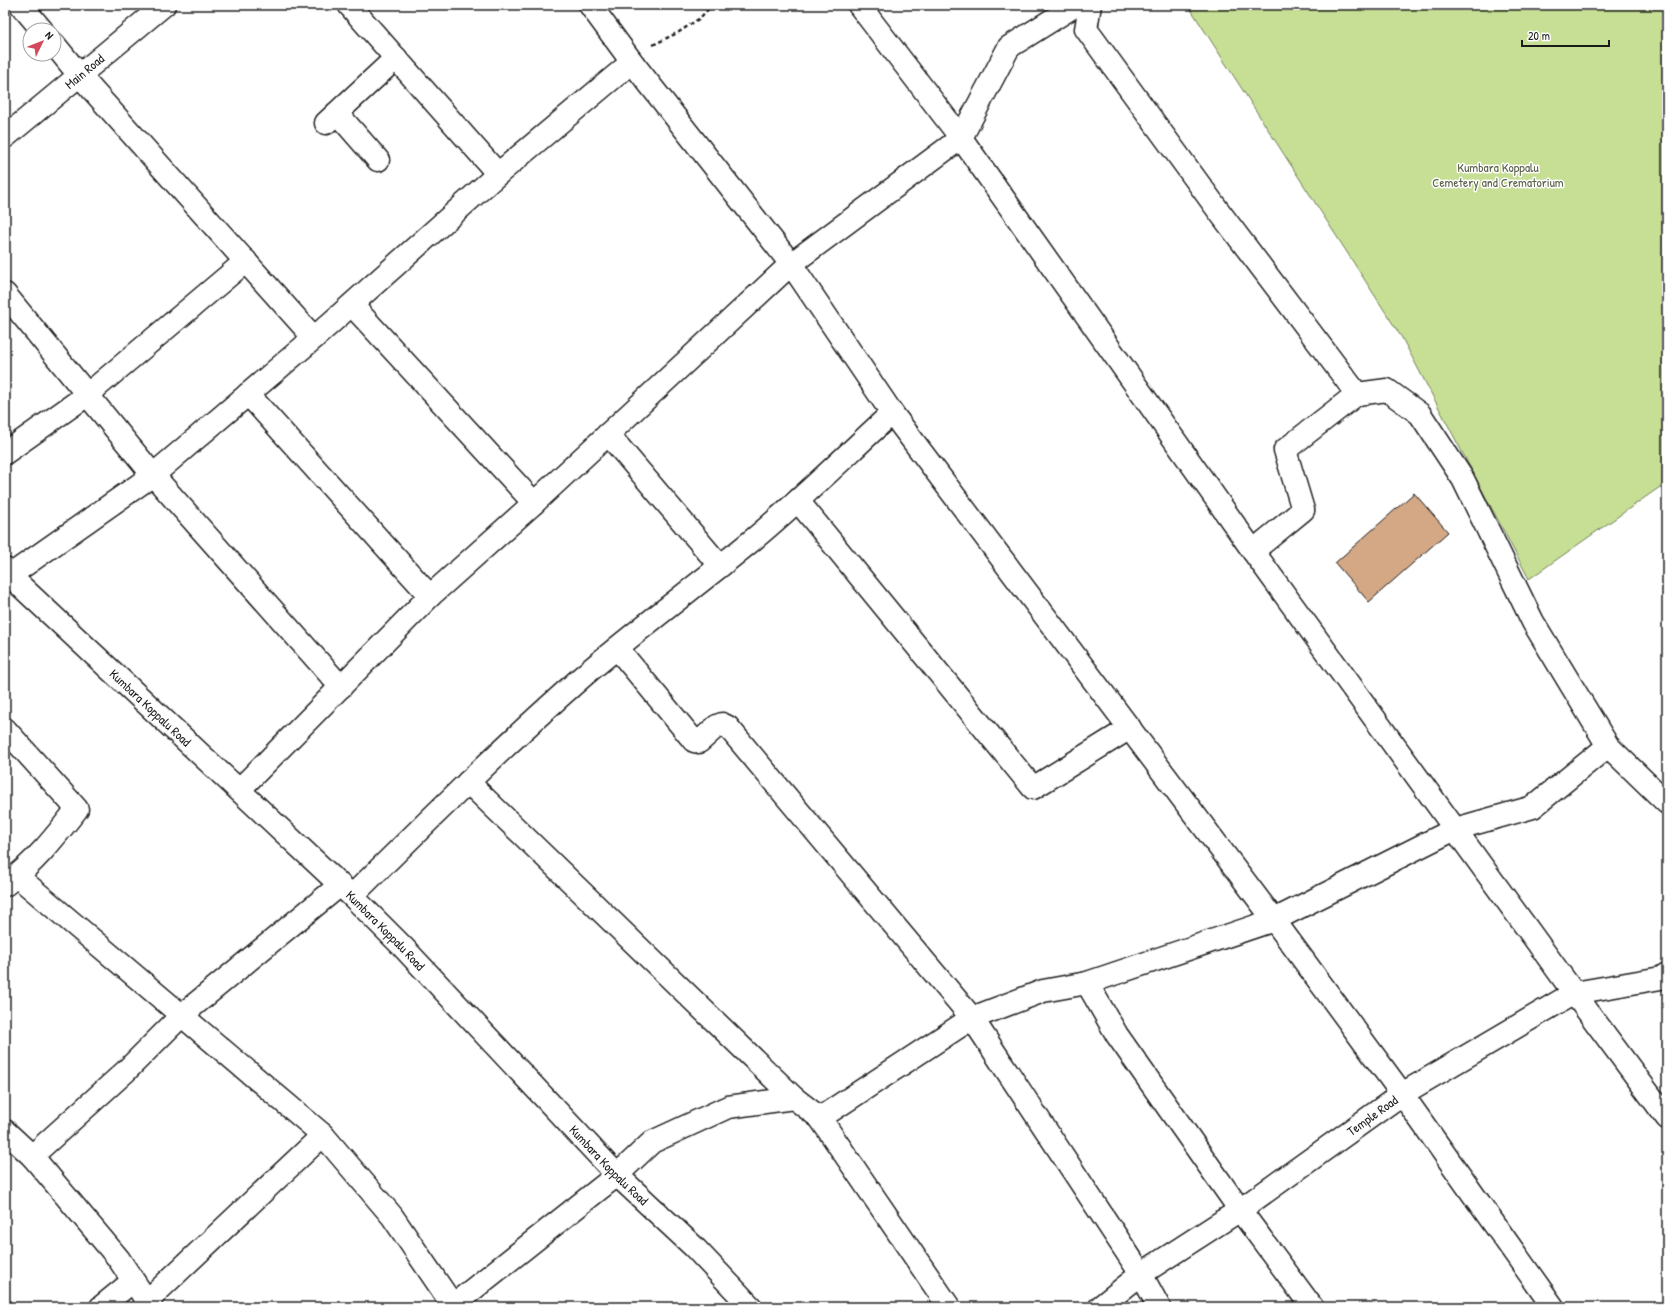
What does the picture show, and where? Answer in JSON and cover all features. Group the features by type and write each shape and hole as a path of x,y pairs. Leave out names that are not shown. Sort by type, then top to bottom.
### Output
{"street":[{"path":"21,5 35,22"},
{"name":"Main Road","path":"5,137 164,5"},
{"path":"349,5 498,174"},
{"path":"590,5 632,62 791,264 892,413 1274,920 1402,1094 1553,1307"},
{"path":"859,5 961,138 1253,551 1574,993 1667,1118"},
{"path":"239,790 430,596 534,503 791,264 961,138 1009,47 1076,5"},
{"path":"1090,5 1086,29 1218,210 1357,394"},
{"path":"62,54 80,76 314,338"},
{"path":"378,160 332,118 396,58"},
{"path":"7,574 152,475 352,305 498,174 632,62"},
{"path":"5,453 88,395 246,261"},
{"path":"5,294 152,475 340,687"},
{"path":"352,305 534,503"},
{"path":"1253,551 1303,510 1285,450 1357,394 1387,390 1420,414 1464,479 1533,622 1608,746 1667,803"},
{"path":"248,394 430,596"},
{"path":"32,1156 126,1071 182,1015 346,890 468,782 528,725 617,648 720,566 798,501 892,413"},
{"path":"608,434 720,566"},
{"path":"798,501 1033,788 1130,728"},
{"name":"Kumbara Koppalu Road","path":"7,574 346,890 403,947 618,1175 693,1246 751,1307"},
{"path":"617,648 694,741 699,742 717,726 722,724 728,727 972,1018 1141,1274 1159,1307"},
{"path":"5,729 77,809 41,853 11,881 182,1015 323,1135 392,1216 452,1307 618,1175 652,1142 728,1107 794,1098"},
{"path":"820,1118 972,1018 1043,991 1087,982 1274,920 1455,829 1533,807 1608,746"},
{"path":"468,782 794,1098 820,1118 949,1307"},
{"name":"Temple Road","path":"1100,1307 1141,1274 1240,1210 1402,1094 1574,993 1660,978 1667,974"},
{"path":"1087,982 1117,1035 1240,1210 1312,1307"},
{"path":"5,1131 32,1156 118,1258 149,1304 323,1135"},
{"path":"101,1307 133,1281"}],"path":[{"path":"632,62 656,42 679,32 700,18 712,5"}],"green space":[{"name":"Kumbara Koppalu Cemetery and Crematorium","path":"1188,5 1667,5 1667,482 1529,579 1402,338"}],"building":[{"path":"1414,493 1448,532 1369,602 1335,563"}]}
